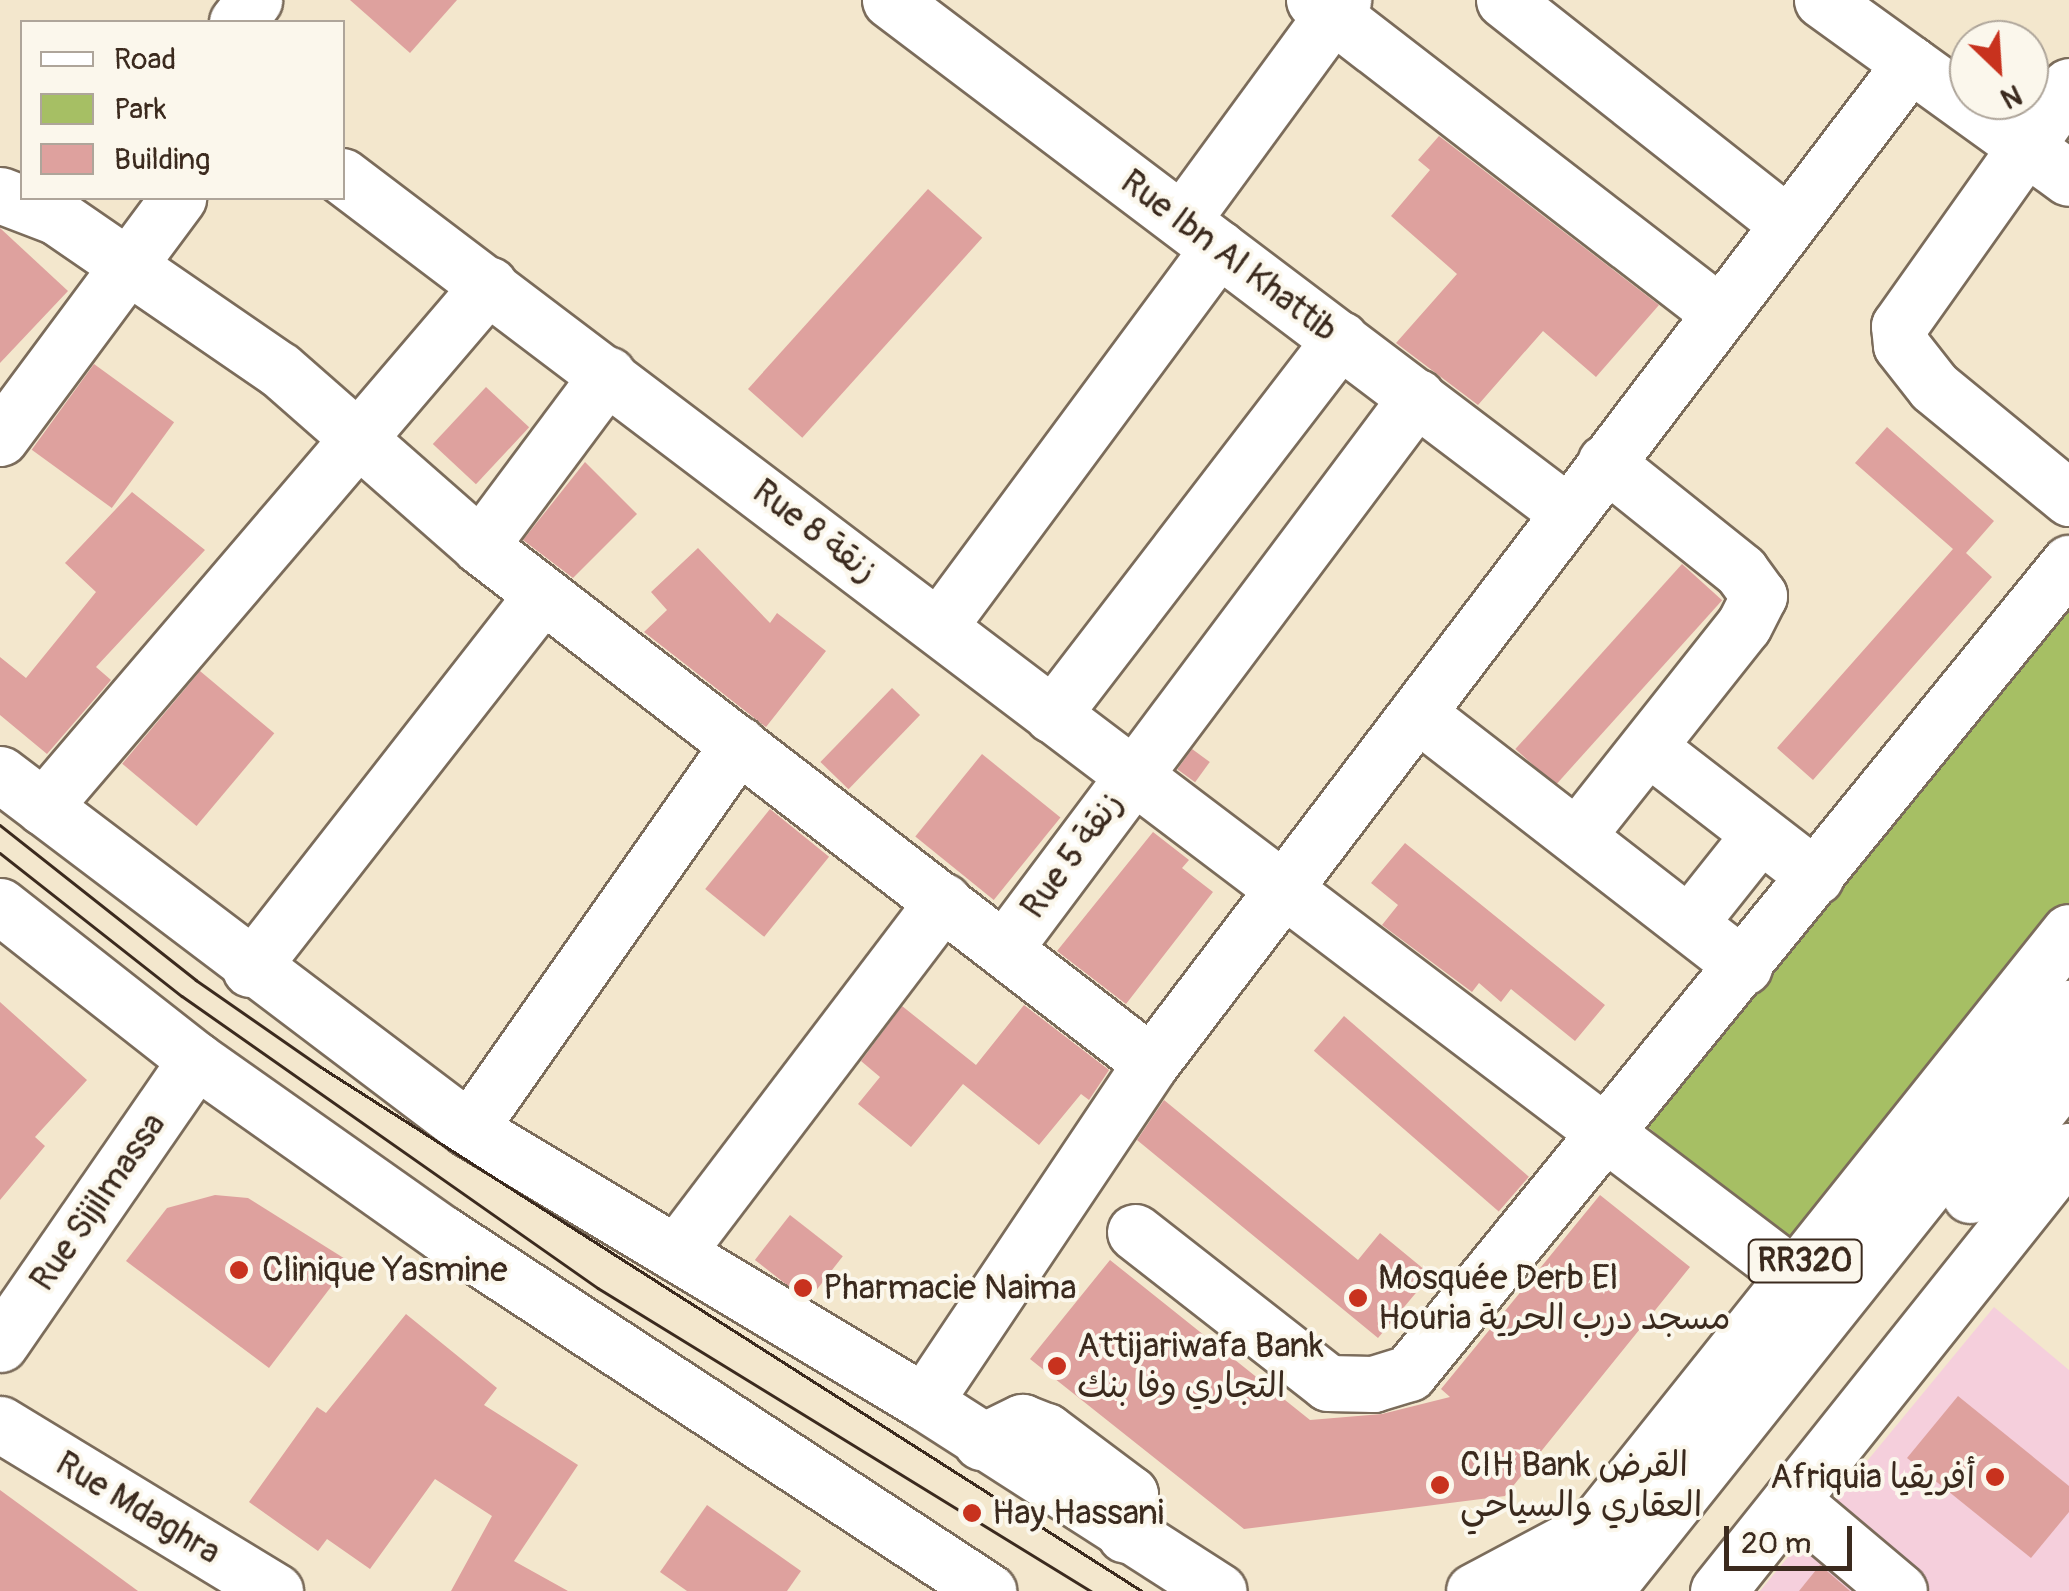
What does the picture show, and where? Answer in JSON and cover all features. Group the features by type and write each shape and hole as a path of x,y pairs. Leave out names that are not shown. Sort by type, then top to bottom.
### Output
{"street":[{"path":"239,20 254,0"},
{"name":"Rue Ibn Al Khattib","path":"890,0 1567,512"},
{"path":"1504,0 1785,222"},
{"path":"940,626 1201,234 1329,5 1718,311"},
{"path":"1841,6 1910,64 2069,178"},
{"path":"924,1402 1151,1063 1785,222 1910,64"},
{"path":"2069,86 1905,311 1901,345 1934,387 2069,498"},
{"name":"Rue 8 زنقة","path":"345,178 608,374 1130,774 1286,886 1793,1275"},
{"name":"Rue 5 زنقة","path":"0,195 57,216 280,370 542,596 1006,946 1130,774 1416,397"},
{"path":"0,438 177,200"},
{"path":"43,807 360,440 489,284"},
{"path":"1052,715 1340,339"},
{"path":"480,546 608,374"},
{"path":"1579,833 1744,625 1759,596 1742,571 1604,462"},
{"path":"1134,1232 1328,1382 1395,1380 1409,1373 1744,967 2069,563"},
{"path":"250,968 542,596"},
{"path":"1417,713 1579,833 1744,967"},
{"path":"469,1129 739,744"},
{"path":"1648,747 1816,878"},
{"path":"0,774 250,968 469,1129 924,1402 1125,1535 1220,1586"},
{"path":"1690,922 1760,834"},
{"path":"676,1252 943,901"},
{"path":"0,906 196,1060 442,1234 988,1591"},
{"name":"RR320","path":"1543,1591 2069,932"},
{"path":"1006,946 1151,1063"},
{"name":"RR320","path":"1604,1591 2069,1008"},
{"name":"Rue Sijilmassa","path":"0,1344 196,1060"},
{"name":"RR320","path":"1651,1591 2069,1071"},
{"path":"1735,1585 1792,1500 2069,1151"},
{"name":"Rue Mdaghra","path":"0,1424 275,1591"},
{"path":"1792,1500 1899,1591"},
{"path":"1474,1591 1540,1561 1605,1512"}],"shaded area":[{"path":"1994,1307 2069,1370 2069,1591 1760,1591"}],"green space":[{"path":"2069,594 2069,907 1784,1247 1645,1124"}],"building":[{"path":"350,0 457,0 410,53"},
{"path":"1439,136 1659,305 1596,377 1543,331 1478,405 1396,343 1457,274 1391,216 1430,170 1418,160"},
{"path":"928,189 982,238 802,438 748,389"},
{"path":"0,228 68,291 0,363"},
{"path":"94,364 174,422 112,508 32,450"},
{"path":"486,387 529,427 476,484 433,444"},
{"path":"1887,427 1994,521 1966,553 1992,577 1813,780 1777,748 1953,549 1855,463"},
{"path":"585,462 637,514 573,578 523,540"},
{"path":"132,492 205,550 96,667 111,680 47,754 0,715 0,657 26,678 96,592 65,563"},
{"path":"698,548 770,623 777,613 826,651 766,727 644,632 667,610 651,592"},
{"path":"1682,564 1722,600 1556,785 1515,749"},
{"path":"200,671 274,733 197,826 122,764"},
{"path":"892,688 920,715 849,789 820,762"},
{"path":"1192,749 1210,762 1195,782 1177,769"},
{"path":"982,754 1060,818 994,900 915,836"},
{"path":"770,809 829,857 764,937 705,889"},
{"path":"1153,832 1189,860 1182,868 1213,892 1126,1004 1057,951"},
{"path":"1405,843 1605,1005 1575,1041 1511,989 1501,1002 1479,983 1472,992 1382,925 1398,905 1371,883"},
{"path":"0,1002 87,1080 35,1137 45,1146 0,1200"},
{"path":"1024,1005 1109,1070 1089,1100 1081,1094 1039,1145 963,1084 911,1147 858,1104 880,1077 861,1061 902,1006 976,1065"},
{"path":"1344,1016 1529,1177 1499,1211 1314,1051"},
{"path":"1164,1100 1358,1260 1380,1233 1431,1275 1378,1338 1137,1140"},
{"path":"215,1195 248,1198 350,1262 269,1368 126,1261 167,1208"},
{"path":"1600,1195 1690,1267 1505,1496 1244,1529 1030,1359 1110,1260 1310,1420 1382,1414 1450,1397 1441,1389"},
{"path":"790,1215 843,1256 808,1301 755,1260"},
{"path":"406,1314 497,1388 484,1405 578,1465 514,1561 568,1591 451,1591 492,1516 435,1479 370,1569 327,1539 318,1551 249,1502 317,1407 326,1413"},
{"path":"1958,1396 2069,1486 2069,1512 2031,1558 1907,1458"},
{"path":"0,1490 138,1591 0,1591"},
{"path":"707,1505 801,1571 787,1591 687,1591 660,1572"},
{"path":"1820,1565 1850,1591 1799,1591"}],"tram line":[{"path":"0,825 196,980 321,1067 1142,1591"},
{"path":"0,853 182,996 598,1288 1091,1591"}],"place":[{"name":"Clinique Yasmine","path":"239,1270"},
{"name":"Pharmacie Naima","path":"803,1288"},
{"name":"Mosquée Derb El Houria مسجد درب الحرية","path":"1358,1298"},
{"name":"Attijariwafa Bank التجاري وفا بنك","path":"1057,1366"},
{"name":"Afriquia أفريقيا","path":"1995,1477"},
{"name":"CIH Bank القرض العقاري والسياحي","path":"1440,1485"},
{"name":"Hay Hassani","path":"972,1513"}]}
